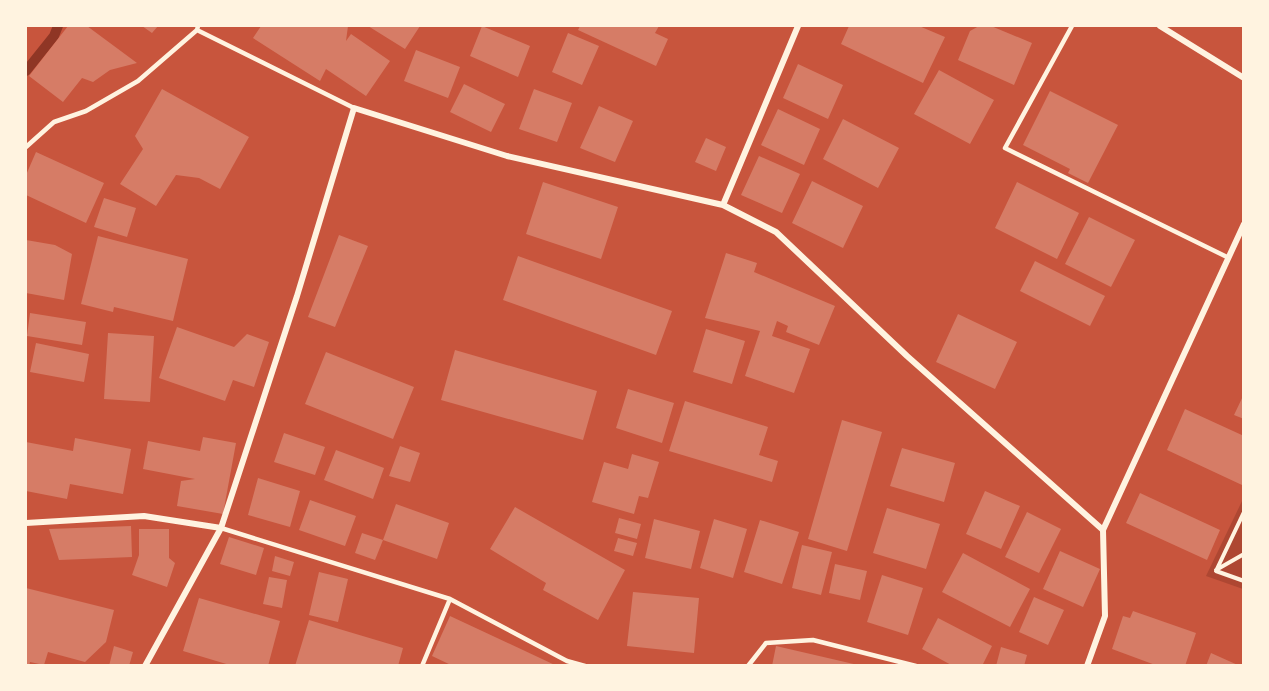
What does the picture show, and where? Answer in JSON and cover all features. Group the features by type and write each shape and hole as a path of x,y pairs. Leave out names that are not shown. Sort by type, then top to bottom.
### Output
{"street":[{"path":"723,205 798,26"},
{"path":"1160,26 1244,78"},
{"path":"145,666 221,528 297,296 354,108 507,156 723,205 776,232 907,357 1103,530"},
{"path":"1087,666 1105,616 1103,530 1244,224"},
{"path":"26,523 144,516 221,528"}],"lane":[{"path":"1072,26 1005,148 1227,257"},
{"path":"26,147 54,122 86,111 138,81 198,28 354,108"},
{"path":"221,528 450,599 566,663 585,666"},
{"path":"422,666 450,599"},
{"path":"748,666 765,643 813,640 916,666"}],"path":[{"path":"1216,571 1244,512"},
{"path":"1216,571 1244,554"},
{"path":"1216,571 1244,581"}],"shaded area":[{"path":"1243,499 1243,589 1206,576"}],"building":[{"path":"68,26 87,26 137,63 110,70 93,82 82,78 63,102 29,76"},
{"path":"142,26 158,26 152,33"},
{"path":"261,26 348,26 346,41 351,34 390,61 366,96 326,69 320,81 253,38"},
{"path":"368,26 420,26 405,49"},
{"path":"482,26 530,46 518,77 470,56"},
{"path":"580,26 659,26 655,33 668,39 656,66 578,30"},
{"path":"849,26 919,26 945,37 923,83 841,44"},
{"path":"979,26 991,26 1032,43 1014,85 958,60 970,31"},
{"path":"568,33 599,46 582,85 552,72"},
{"path":"416,50 460,67 448,98 404,81"},
{"path":"798,64 843,85 828,119 783,98"},
{"path":"939,70 994,100 970,144 914,114"},
{"path":"464,84 505,104 491,132 450,112"},
{"path":"162,89 249,137 220,189 199,178 176,175 156,206 120,184 143,149 135,136"},
{"path":"534,89 572,103 557,142 519,129"},
{"path":"1050,91 1118,125 1088,183 1068,173 1070,169 1023,145"},
{"path":"599,106 633,121 615,162 580,148"},
{"path":"778,109 820,129 804,165 761,145"},
{"path":"843,119 899,148 878,188 823,159"},
{"path":"706,138 726,147 716,171 695,162"},
{"path":"36,152 104,183 86,223 26,195 26,175"},
{"path":"759,156 800,174 782,213 741,195"},
{"path":"812,181 863,206 843,248 792,223"},
{"path":"543,182 618,207 601,259 526,234"},
{"path":"1017,182 1079,213 1057,259 995,228"},
{"path":"104,198 136,208 127,237 94,227"},
{"path":"1089,217 1135,240 1111,287 1065,264"},
{"path":"339,235 368,246 335,327 308,317"},
{"path":"98,236 188,259 173,321 114,307 113,312 81,304"},
{"path":"26,240 55,245 72,254 64,300 26,293"},
{"path":"726,253 757,263 754,272 835,306 819,345 786,332 788,326 777,321 772,336 810,349 794,393 745,376 760,331 705,318"},
{"path":"518,256 672,311 656,355 503,300"},
{"path":"1035,261 1105,296 1090,326 1020,291"},
{"path":"30,313 86,322 82,345 27,336"},
{"path":"958,314 1017,342 995,389 936,362"},
{"path":"177,327 234,347 247,334 269,342 254,387 233,380 225,401 159,378"},
{"path":"706,329 745,341 732,384 693,372"},
{"path":"108,333 154,336 150,402 104,399"},
{"path":"36,343 89,354 84,382 30,372"},
{"path":"455,350 597,391 583,440 441,400"},
{"path":"326,352 414,387 393,439 305,404"},
{"path":"628,389 674,403 662,443 616,428"},
{"path":"1244,394 1244,419 1234,415"},
{"path":"685,401 768,427 759,455 778,461 772,482 669,451"},
{"path":"1185,409 1244,436 1244,481 1242,485 1167,450"},
{"path":"842,420 882,432 847,551 808,539"},
{"path":"284,433 325,447 315,475 274,462"},
{"path":"203,437 236,443 223,514 177,506 181,481 195,479 143,469 148,441 200,451"},
{"path":"75,438 131,449 123,494 70,484 67,499 26,491 26,442 73,451"},
{"path":"400,446 420,453 410,482 389,476"},
{"path":"902,448 955,463 944,502 890,486"},
{"path":"336,450 384,468 373,499 324,480"},
{"path":"632,454 659,462 648,498 639,496 634,514 592,502 604,462 628,469"},
{"path":"258,478 300,491 290,527 248,515"},
{"path":"985,491 1020,506 1001,549 966,534"},
{"path":"1140,493 1220,530 1207,560 1126,523"},
{"path":"310,500 356,516 345,546 299,530"},
{"path":"396,504 449,523 437,559 383,540"},
{"path":"515,507 625,570 598,620 543,590 546,583 490,549"},
{"path":"887,508 940,524 926,569 873,553"},
{"path":"1027,512 1061,529 1039,573 1005,557"},
{"path":"619,518 641,524 637,539 615,533"},
{"path":"654,519 700,531 691,569 645,558"},
{"path":"714,519 747,529 733,578 700,568"},
{"path":"760,520 799,532 782,584 744,572"},
{"path":"131,526 132,557 59,560 49,529"},
{"path":"139,529 169,529 169,558 175,563 167,587 132,575 139,555"},
{"path":"362,533 383,540 375,560 355,553"},
{"path":"229,537 264,548 256,575 220,564"},
{"path":"618,538 637,543 633,556 614,551"},
{"path":"802,545 832,552 821,595 792,588"},
{"path":"1060,551 1100,569 1083,607 1043,589"},
{"path":"963,553 1030,589 1010,627 942,592"},
{"path":"275,556 294,562 290,576 272,571"},
{"path":"835,564 867,571 860,600 829,593"},
{"path":"319,572 348,579 338,622 309,615"},
{"path":"882,575 923,588 908,635 867,622"},
{"path":"269,577 287,580 282,608 263,604"},
{"path":"26,588 114,610 106,642 85,662 48,652 44,665 30,662 29,666 26,666"},
{"path":"633,592 699,598 694,653 627,646"},
{"path":"1034,597 1064,610 1048,645 1019,632"},
{"path":"199,598 280,621 268,666 233,666 183,651"},
{"path":"1133,611 1196,633 1185,666 1158,666 1112,649 1123,616 1130,618"},
{"path":"450,616 557,666 453,666 432,656"},
{"path":"938,618 992,646 982,666 953,666 922,649"},
{"path":"309,620 403,648 398,666 295,666"},
{"path":"114,646 133,652 129,666 109,666"},
{"path":"776,646 858,665 858,666 772,666"},
{"path":"1001,647 1027,655 1024,666 996,666"},
{"path":"1211,653 1240,666 1206,666"}],"waterway":[{"path":"26,71 54,36 58,26"}]}
